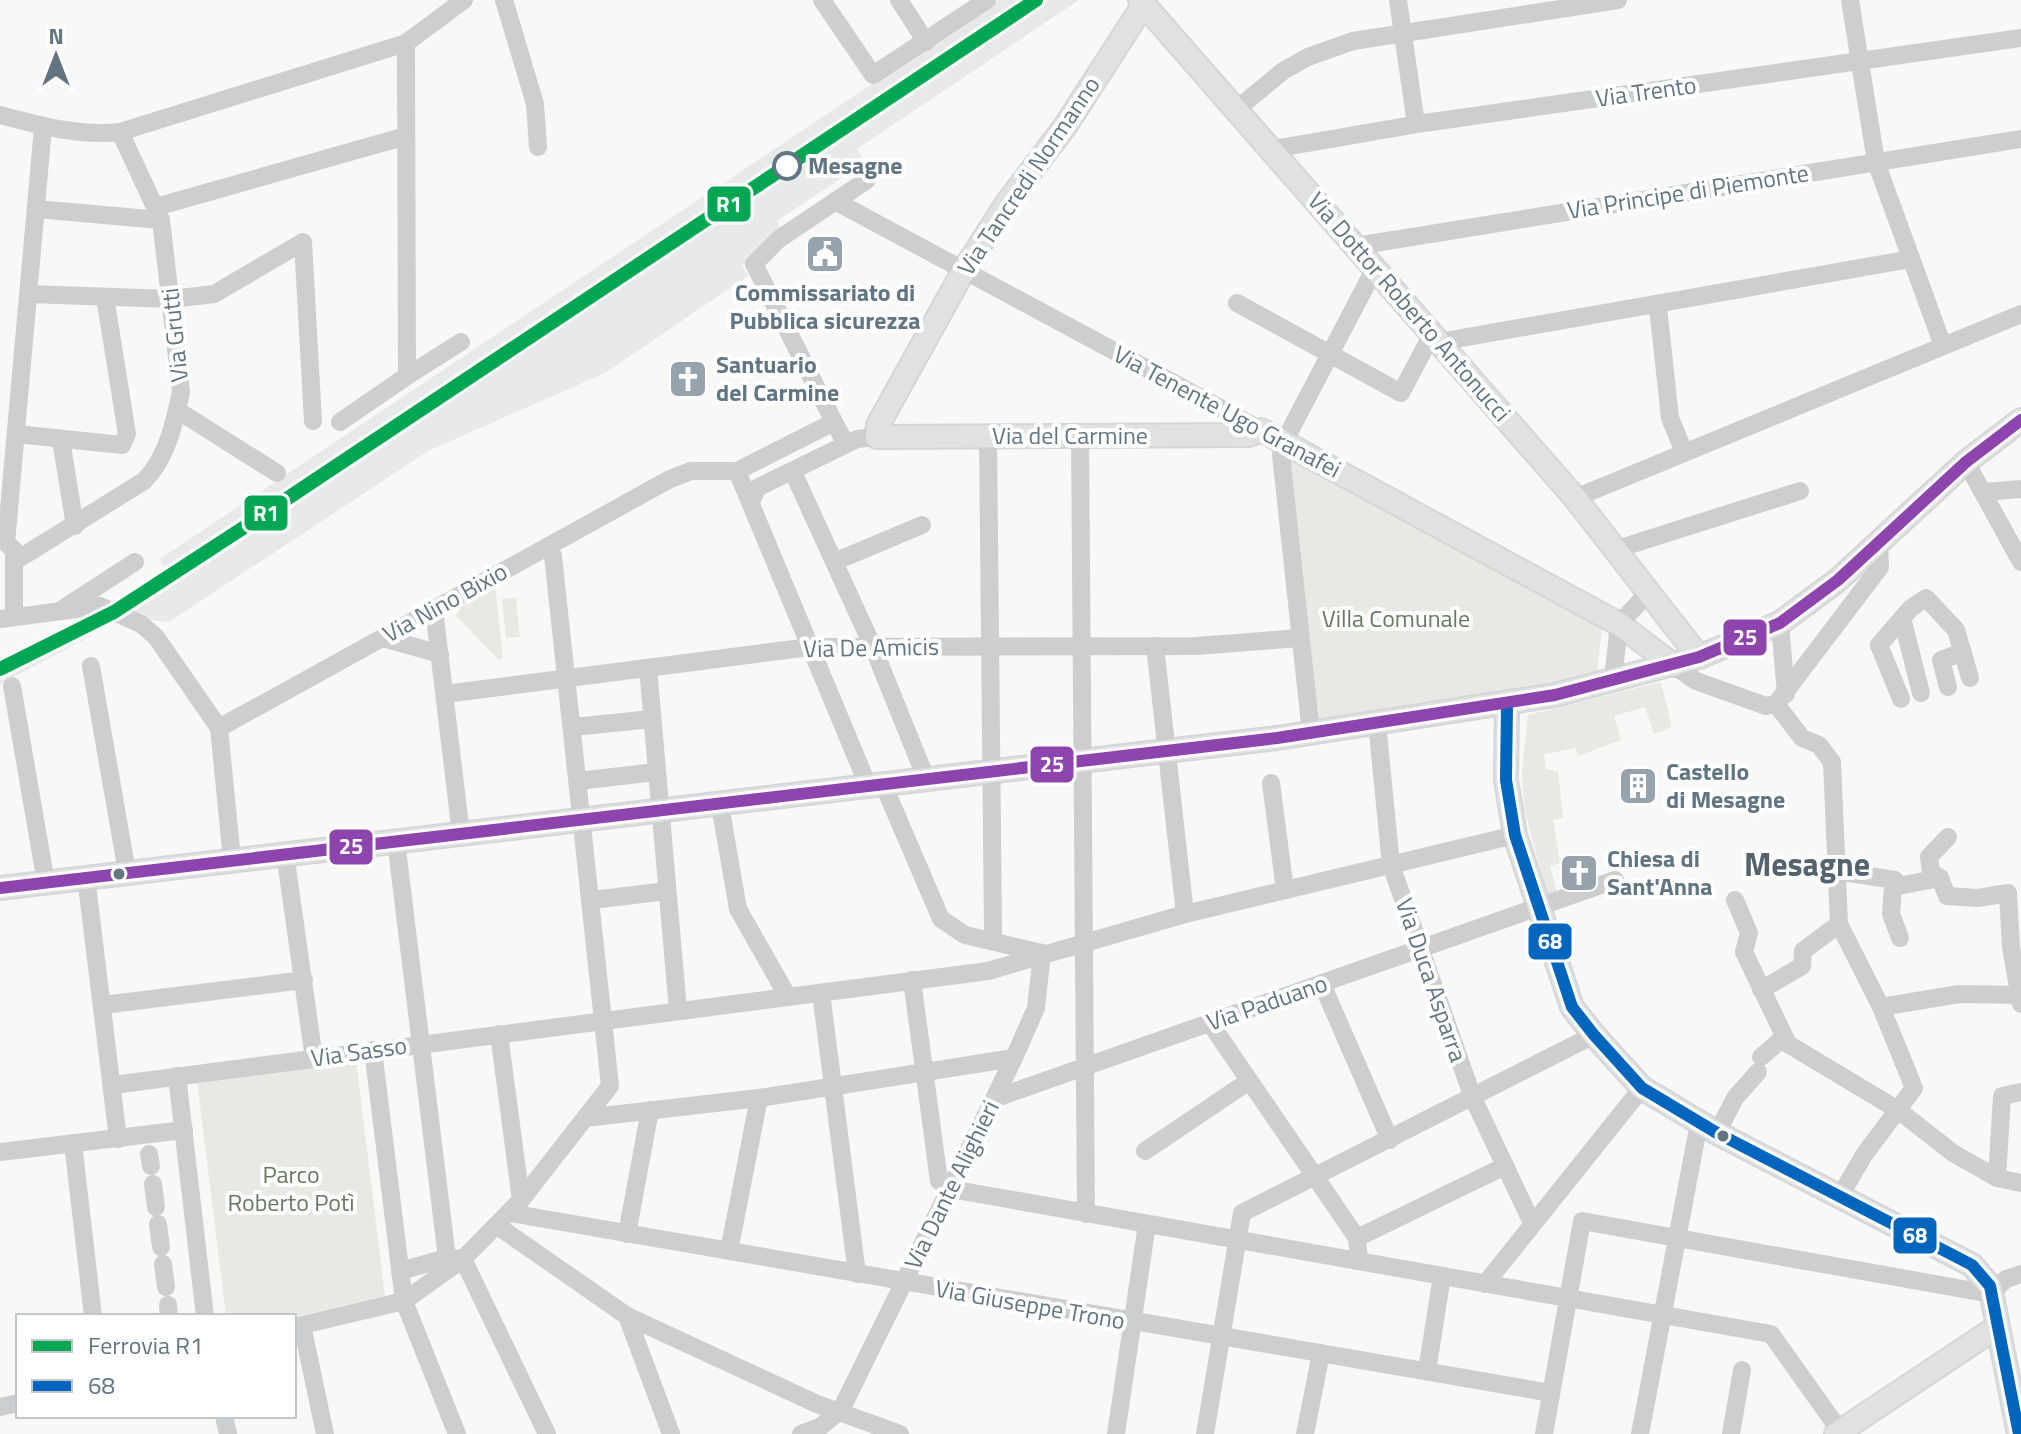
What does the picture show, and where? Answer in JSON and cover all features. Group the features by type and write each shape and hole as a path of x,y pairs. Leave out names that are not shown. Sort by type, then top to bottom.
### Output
{"main road":[{"name":"Via Dottor Roberto Antonucci","path":"1145,1 1374,270 1575,498 1673,619 1699,657"},
{"name":"Via Tancredi Normanno","path":"877,437 878,425 964,270 1007,203 1066,125 1145,1"},
{"path":"0,888 1166,752 1507,705 1673,665 1780,623 1879,545 1960,468 2021,420"},
{"name":"Via del Carmine","path":"877,437 1249,435 1261,430"},
{"name":"Via Tenente Ugo Granafei","path":"1261,430 1619,624 1673,665"},
{"path":"1507,705 1506,780 1515,835 1572,1007 1642,1088 1708,1128 1972,1265 1990,1286 2019,1434"},
{"path":"1838,1432 1997,1327"}],"street":[{"path":"0,115 43,127 98,134 120,132 406,43 464,0"},
{"path":"504,0 535,104 538,147"},
{"path":"822,0 873,75 987,0"},
{"path":"899,0 926,42"},
{"path":"1398,0 1416,124"},
{"path":"1237,109 1283,71 1308,57 1353,41 1618,0"},
{"path":"1850,0 1876,162 1943,346"},
{"name":"Via Trento","path":"1273,149 1416,124 2021,38"},
{"path":"406,43 407,376"},
{"path":"43,127 16,434 3,542 14,550 15,561 7,617 100,606 149,629 219,728 232,859"},
{"name":"Via Grutti","path":"15,561 144,481 159,466 177,410 181,392 172,299 158,214 120,132"},
{"path":"36,209 158,214 406,136"},
{"name":"Via Principe di Piemonte","path":"1356,246 2021,139"},
{"path":"846,444 754,264 779,239 867,180"},
{"name":"Via Tenente Ugo Granafei","path":"835,201 1261,430"},
{"path":"28,294 172,299 214,294 303,242 313,421"},
{"path":"1237,303 1401,393 1436,338 1658,307 1911,259"},
{"path":"1311,733 1281,455 1284,442 1374,270"},
{"path":"16,434 122,445 127,434 105,297"},
{"path":"1658,307 1670,418 1684,452"},
{"path":"1575,498 2021,314"},
{"path":"340,422 461,342"},
{"path":"177,410 277,473"},
{"path":"834,422 737,471 752,500 809,647 876,787 941,919 965,935 1042,953 1185,914 1515,835"},
{"path":"1080,436 1086,1214"},
{"path":"752,500 757,488 846,444 877,437"},
{"path":"988,437 993,932"},
{"path":"61,440 75,526"},
{"name":"Via Nino Bixio","path":"219,728 670,479 691,471 716,468 737,471"},
{"path":"1960,468 1985,492 2021,562"},
{"path":"793,472 873,647 927,781"},
{"path":"1985,492 2021,489"},
{"path":"1617,549 1800,491"},
{"path":"834,562 922,525"},
{"path":"1673,665 1696,681 1766,706 1781,699 1880,567 1879,545"},
{"path":"325,1434 298,1326 404,1301 510,1213 610,1086 573,727 553,556 548,546"},
{"path":"59,612 135,562"},
{"path":"1613,680 1619,624 1650,591"},
{"path":"1901,699 1879,645 1902,618 1926,598 1956,630 1970,678"},
{"path":"434,609 461,834"},
{"path":"1902,618 1921,693"},
{"path":"1780,623 1781,699 1802,738 1819,745 1835,772 1832,810 1839,924 1881,1007 1914,1088 1864,1155 1840,1196"},
{"path":"383,638 440,654"},
{"name":"Via De Amicis","path":"445,694 809,647 1155,646 1300,638"},
{"path":"1155,646 1185,914"},
{"path":"1948,687 1941,660 1963,652"},
{"path":"91,666 127,872"},
{"path":"648,668 678,1010"},
{"path":"12,686 46,883"},
{"path":"573,727 652,719"},
{"name":"Via Duca Asparra","path":"1377,723 1391,865 1473,1098 1532,1223"},
{"path":"578,781 656,772"},
{"path":"1271,783 1285,890"},
{"path":"720,805 738,909 788,997"},
{"path":"1948,837 1929,857 1931,872 1940,878 1947,896 2012,899 2021,1004"},
{"path":"396,841 421,1044 455,1258 547,1434"},
{"path":"285,853 314,1059"},
{"path":"1837,871 1889,882 1940,878"},
{"path":"86,877 118,1139"},
{"name":"Via Paduano","path":"996,1098 1615,880"},
{"path":"1889,882 1891,914 1900,938"},
{"path":"592,900 667,891"},
{"path":"1735,900 1749,933 1744,952 1784,1037 1801,1052 1898,1110 1953,1153 2010,1181"},
{"path":"1761,990 1802,966 1803,951 1839,924"},
{"name":"Via Sasso","path":"113,1085 821,993 1015,965 1042,953"},
{"name":"Via Dante Alighieri","path":"841,1410 996,1098 1036,1008 1042,953"},
{"path":"103,1005 304,980"},
{"path":"912,980 939,1181 951,1189 1771,1334 1838,1432"},
{"path":"1322,984 1390,1140"},
{"path":"821,993 835,1083 857,1274"},
{"path":"1881,1007 1959,994 2020,995"},
{"path":"1210,1023 1357,1238 1359,1261"},
{"path":"499,1034 510,1213 627,1316 817,1404 841,1410 900,1434"},
{"path":"1205,1434 1242,1213 1594,1035"},
{"path":"1640,1434 1676,1237 1708,1128 1784,1037"},
{"path":"373,1050 404,1301 457,1434"},
{"path":"585,1118 759,1098 835,1083 1014,1058"},
{"path":"177,1076 205,1314"},
{"path":"1145,1151 1249,1081"},
{"path":"1485,1284 1642,1088"},
{"path":"2010,1181 2002,1096 2021,1092"},
{"path":"729,1251 759,1098"},
{"path":"627,1234 650,1110"},
{"path":"0,1152 184,1130"},
{"path":"73,1143 93,1314"},
{"path":"1357,1238 1505,1166"},
{"path":"151,1168 168,1302"},
{"name":"Via Giuseppe Trono","path":"510,1213 1132,1323 1551,1393"},
{"path":"1544,1434 1582,1221 1991,1294 2006,1279 2021,1274"},
{"path":"1116,1434 1147,1224"},
{"path":"400,1271 455,1258"},
{"path":"1427,1371 1442,1276"},
{"path":"627,1316 671,1434"},
{"path":"1305,1434 1321,1353"},
{"path":"1731,1434 1742,1370"},
{"path":"801,1434 820,1427 841,1410"}],"shaded area":[{"path":"998,0 1079,0 857,149 864,163 777,221 780,228 742,265 748,276 605,373 428,451 169,622 151,620 130,611 89,632 91,636 0,684 0,658 113,604 165,570 160,559"}],"green space":[{"name":"Villa Comunale","path":"1288,456 1602,627 1597,674 1507,695 1320,722 1315,717"},
{"path":"490,586 495,588 503,656 500,661 456,616 461,607"},
{"path":"516,598 520,637 506,638 502,599"},
{"path":"1661,682 1672,727 1654,734 1645,707 1614,716 1621,740 1578,756 1576,748 1544,754 1546,769 1558,771 1563,818 1553,820 1560,863 1550,866 1558,897 1548,899 1524,808 1522,771 1528,715"},
{"name":"Parco Roberto Potì","path":"356,1060 385,1296 296,1317 296,1314 226,1314 197,1081"}],"rail line":[{"name":"R1","path":"0,669 114,612 1036,0"}],"transit line":[{"name":"25","path":"0,888 1277,738 1555,695 1699,657 1780,623 1838,580 1966,462 2021,420"},
{"name":"68","path":"1507,705 1506,780 1515,835 1572,1007 1642,1088 1717,1133 1972,1265 1990,1286 2019,1434"}],"place":[{"name":"Mesagne","path":"787,166"},
{"name":"Commissariato di Pubblica sicurezza","path":"825,254"},
{"name":"Santuario del Carmine","path":"688,379"},
{"name":"Castello di Mesagne","path":"1638,786"},
{"name":"Chiesa di Sant'Anna","path":"1579,873"}],"district":[{"name":"Mesagne","path":"1807,865"}]}
